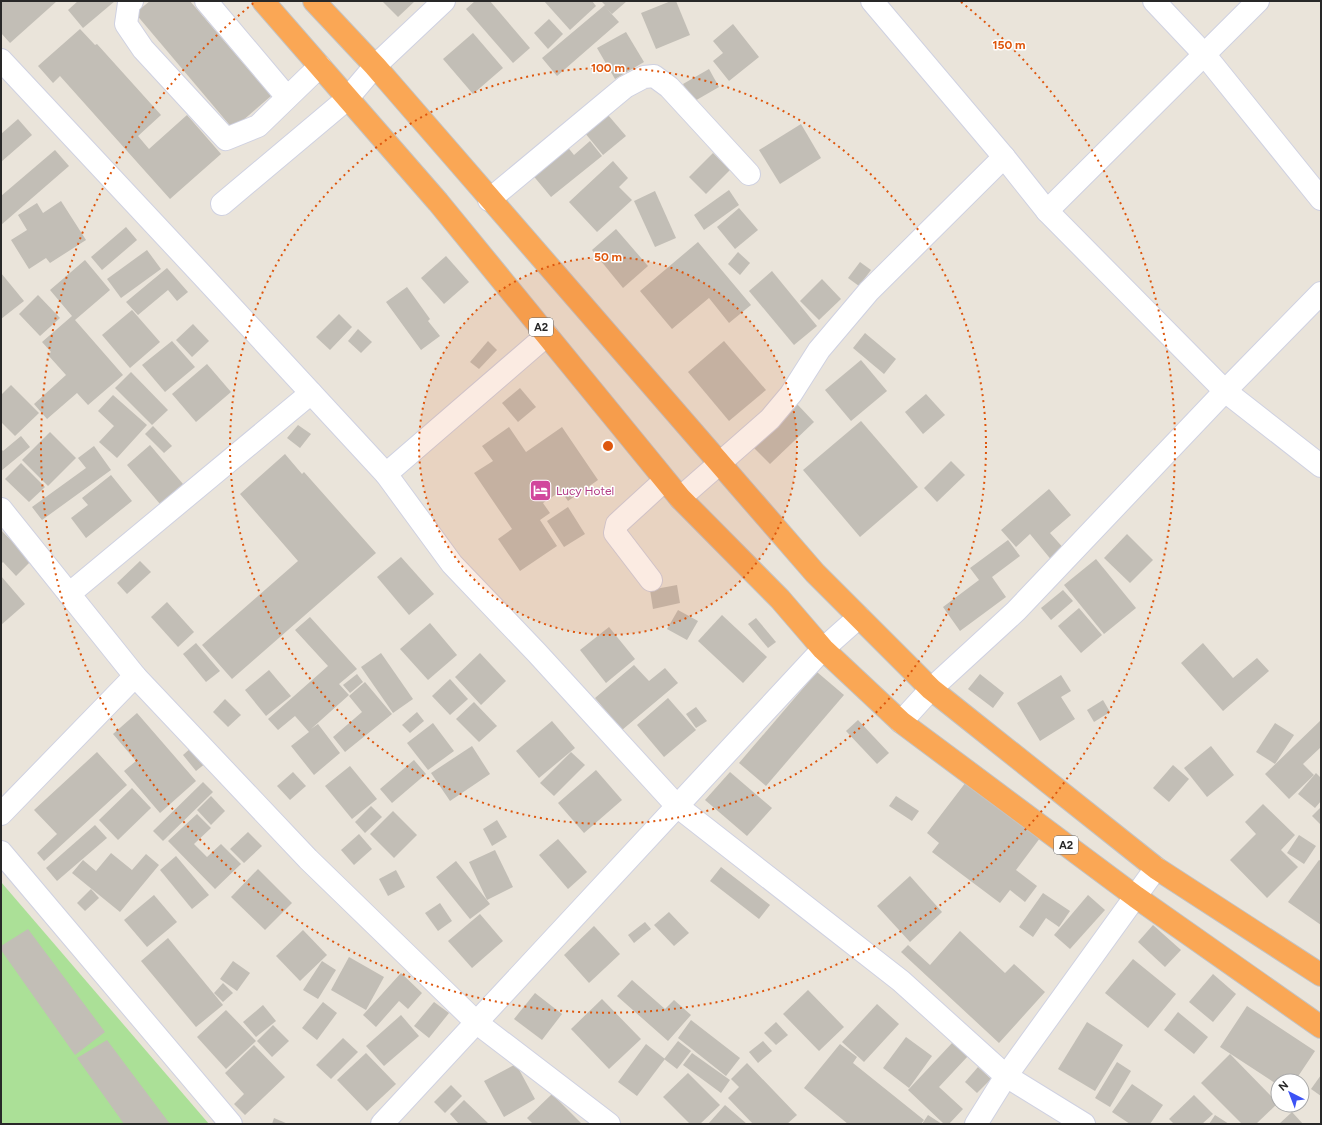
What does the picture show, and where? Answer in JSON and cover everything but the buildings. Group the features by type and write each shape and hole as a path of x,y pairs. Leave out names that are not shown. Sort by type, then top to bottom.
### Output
{"highway":[{"name":"A2","path":"263,1 438,202 680,498 780,599 823,649 901,722 1136,897 1321,1027"},
{"path":"314,1 375,66 489,200 815,573 931,689 1156,868 1321,975"}],"street":[{"path":"132,1 129,3 126,24 143,49 226,140 258,126 320,66"},
{"path":"206,1 287,97"},
{"path":"222,204 347,99 375,66 444,1"},
{"path":"872,1 1004,157 1047,211 1225,391 1321,466"},
{"path":"1154,1 1204,54 1321,199"},
{"path":"1047,211 1258,1"},
{"path":"1,60 386,474 452,564 537,653 677,806 901,981 1006,1076 1084,1124"},
{"path":"489,200 624,87 644,77 654,76 669,87 749,174"},
{"path":"680,498 770,418 792,394 819,350 869,291 1004,157"},
{"path":"901,722 931,689 1016,611 1225,391 1321,293"},
{"path":"386,474 547,334"},
{"path":"70,594 311,393"},
{"path":"651,580 615,533 617,524 665,480"},
{"path":"1,509 135,676 308,859 477,1023 609,1124"},
{"path":"382,1124 823,649 859,617"},
{"path":"1,814 135,676"},
{"path":"1,852 231,1124"},
{"path":"976,1124 1006,1076 1156,868"}],"green space":[{"path":"1,882 209,1124 1,1124"}],"place":[{"name":"Lucy Hotel","path":"541,491"}]}
